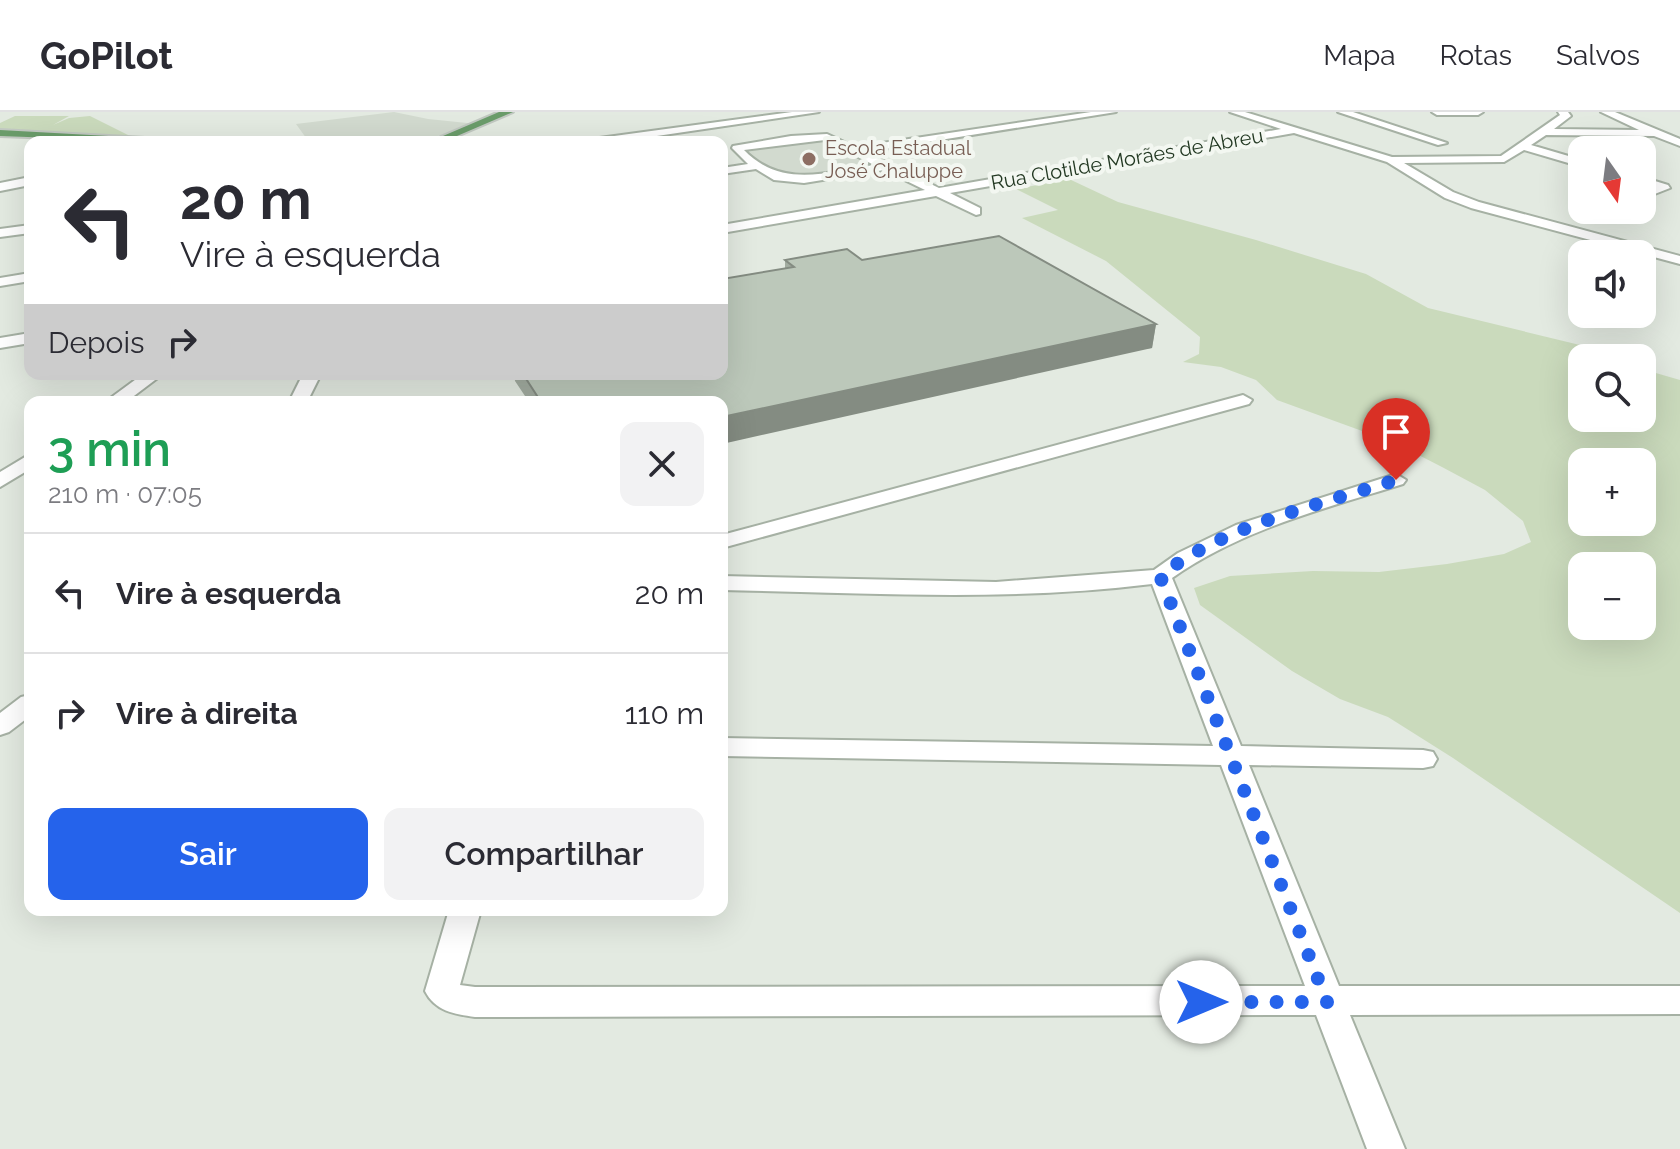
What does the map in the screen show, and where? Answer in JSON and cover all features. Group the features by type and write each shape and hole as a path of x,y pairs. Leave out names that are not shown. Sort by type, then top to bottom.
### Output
{"main road":[{"path":"449,136 508,112"},
{"path":"0,133 54,136"}],"street":[{"path":"737,112 791,139"},
{"path":"636,136 814,112"},
{"path":"854,150 1111,112"},
{"path":"1235,112 1391,160 1449,195 1475,205 1680,260"},
{"path":"1343,112 1442,143"},
{"path":"1437,112 1478,112"},
{"path":"1504,159 1547,132 1566,116 1563,112"},
{"path":"1606,112 1680,143"},
{"name":"Rua Clotilde Morães de Abreu","path":"728,228 1295,130"},
{"path":"1547,132 1680,135"},
{"path":"886,166 790,180 778,178 756,166 737,148 827,137 886,166 936,192 976,211"},
{"path":"1522,146 1568,160"},
{"path":"1391,160 1504,159 1553,155"},
{"path":"728,170 756,166"},
{"path":"0,187 24,182"},
{"path":"0,233 24,230"},
{"path":"0,282 24,278"},
{"path":"0,343 24,339"},
{"path":"123,396 145,380"},
{"path":"728,540 1243,400"},
{"path":"0,481 24,464"},
{"path":"728,583 1009,588 1083,586 1160,576 1185,557 1244,528 1396,480"},
{"path":"1160,576 1386,1149"},
{"path":"0,726 24,708"},
{"path":"728,747 1423,759"},
{"path":"463,916 442,991 455,1000 475,1002 1680,1000"}],"shaded area":[{"path":"394,112 477,124 437,136 305,136 296,124"},
{"name":"Escola Estadual José Chaluppe","path":"822,137 875,165 799,177 778,174 746,154 745,149"}],"green space":[{"path":"15,116 69,116 53,125 69,118 90,116 130,136 0,129 0,123"},
{"path":"1069,179 1118,202 1366,274 1428,308 1576,344 1568,344 1568,432 1656,432 1656,373 1680,380 1680,913 1453,758 1388,717 1340,699 1292,671 1200,605 1194,588 1230,576 1313,571 1379,572 1504,554 1531,542 1523,521 1485,490 1395,443 1277,400 1256,380 1221,367 1183,362 1199,354 1200,337 1106,261 1022,218 1058,210 1016,189"}],"building":[{"path":"999,236 1156,324 728,416 728,396 537,396 527,380 728,380 728,278 794,267 785,260 847,249 862,260"}],"place":[{"name":"Escola Estadual José Chaluppe","path":"809,159"}],"route":[{"path":"1201,1002 1327,1002 1160,576 1185,557 1244,528 1396,480"}]}
